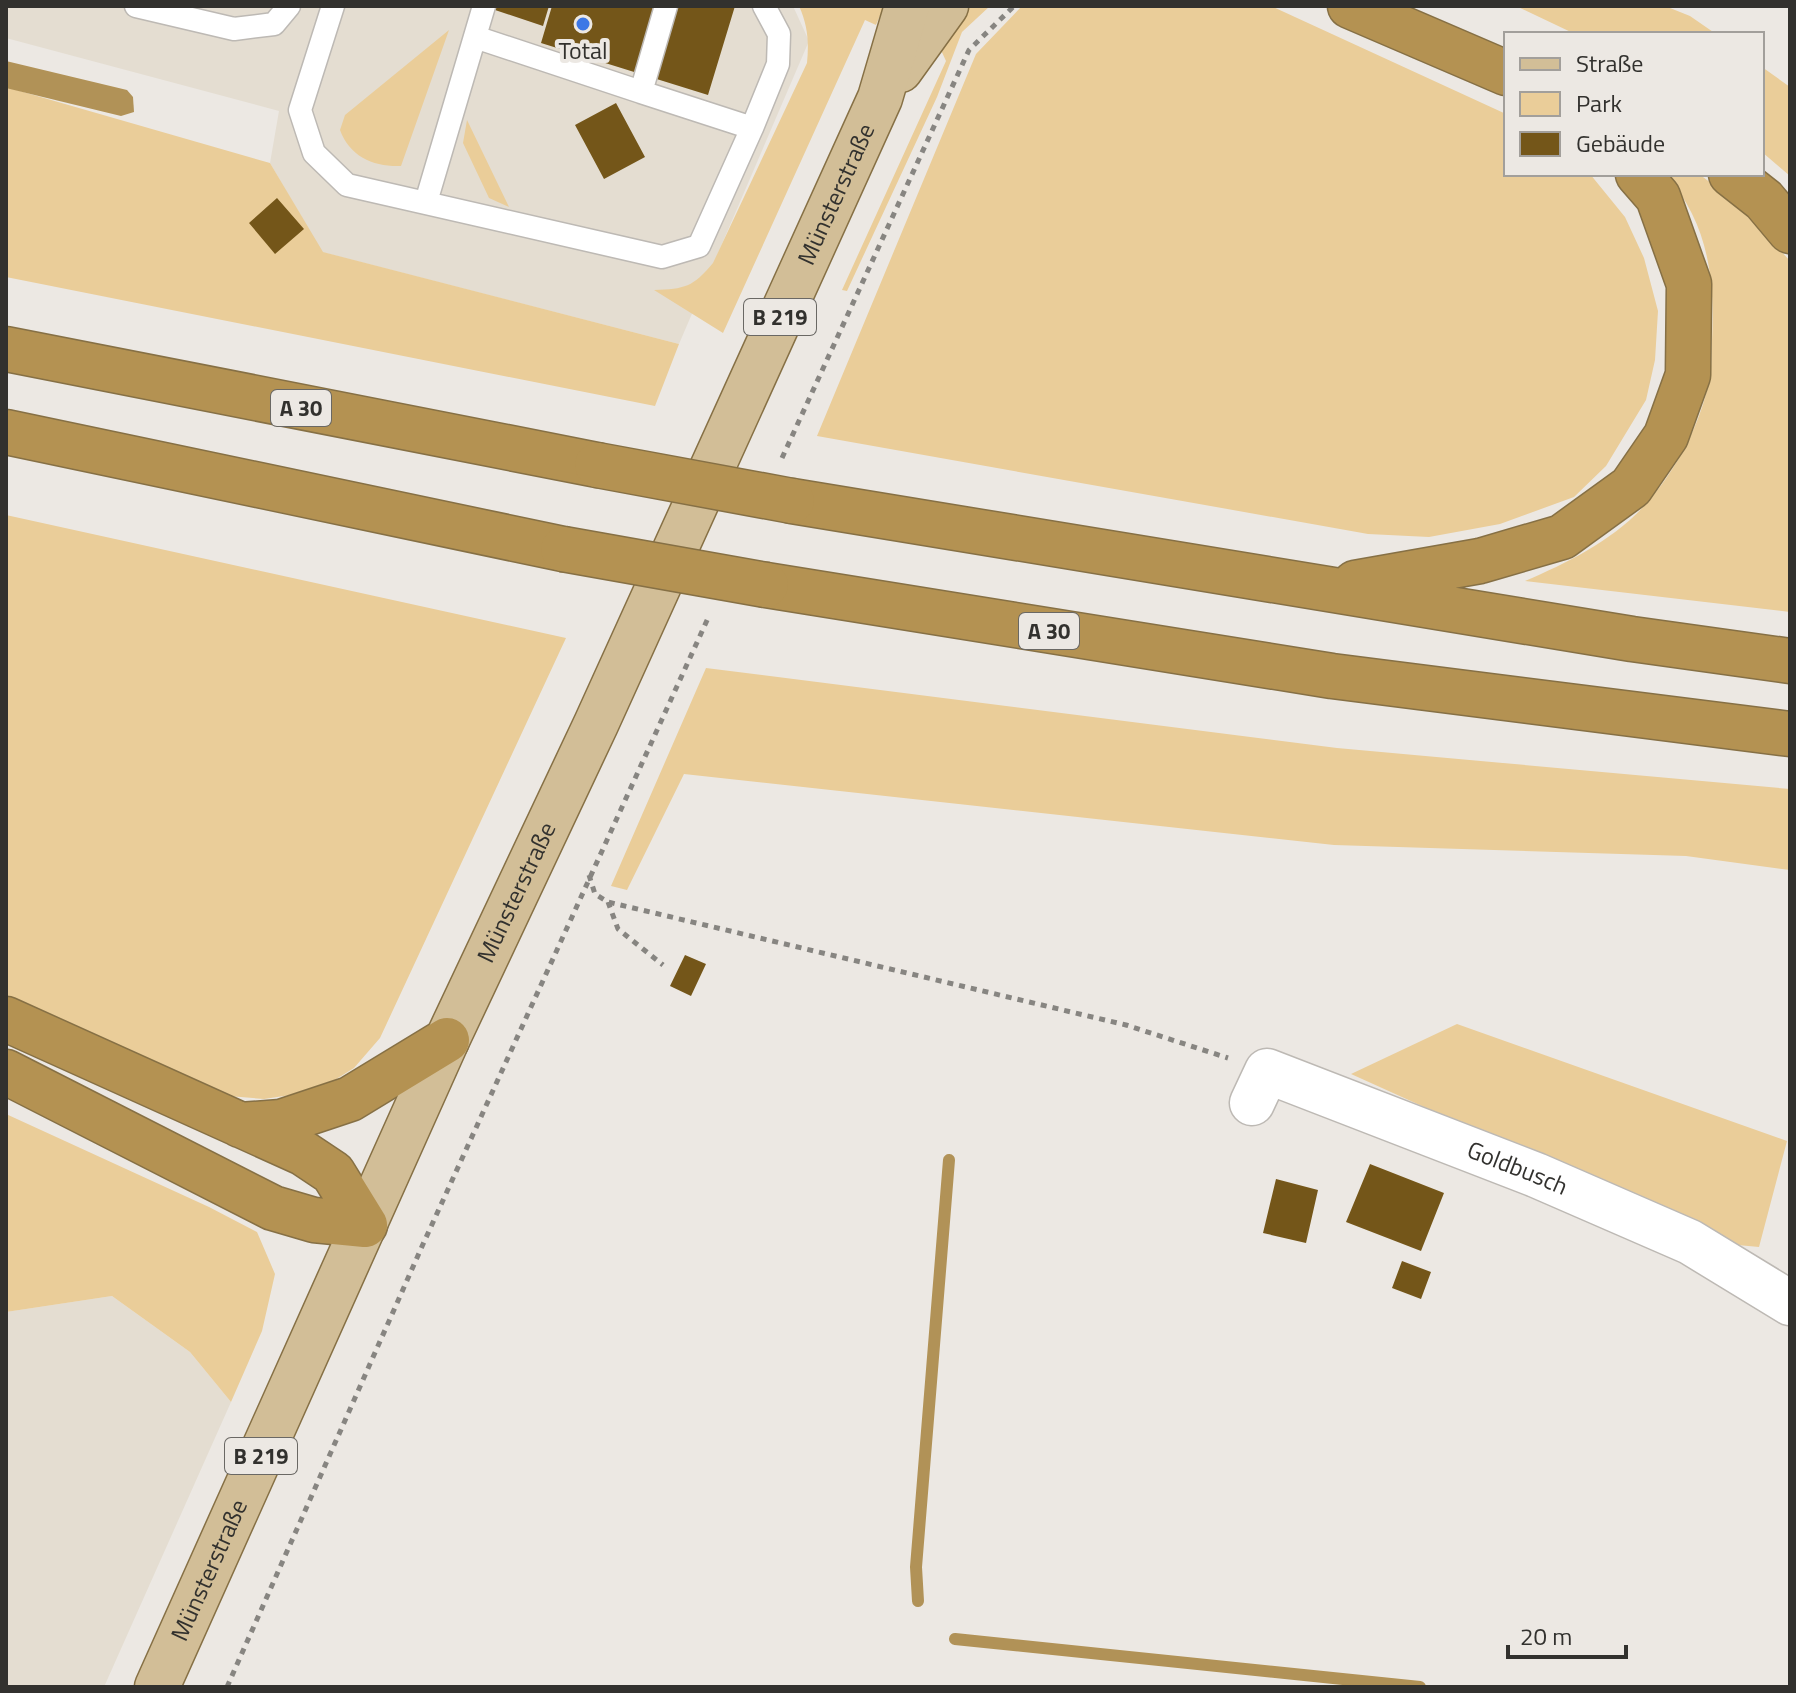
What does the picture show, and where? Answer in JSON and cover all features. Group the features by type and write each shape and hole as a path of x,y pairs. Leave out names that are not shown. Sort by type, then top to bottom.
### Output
{"highway":[{"path":"1350,6 1504,72"},
{"path":"1421,6 1504,43"},
{"path":"1324,588 1480,561 1562,537 1631,487 1666,436 1688,375 1689,284 1658,197 1640,176"},
{"path":"1734,176 1764,200 1790,231"},
{"name":"A 30","path":"6,349 597,465 784,485 1324,588 1616,637 1790,661"},
{"name":"A 30","path":"6,432 563,549 766,585 1332,676 1790,734"},
{"path":"6,456 71,447"},
{"path":"6,1019 303,1153 333,1173 365,1225"},
{"path":"238,1125 281,1122 350,1099 447,1040"},
{"path":"6,1072 273,1208 314,1220 365,1225"}],"main road":[{"name":"Münsterstraße","path":"157,1687 447,1040 590,738 880,98 907,6"},
{"name":"Münsterstraße","path":"880,98 946,6"}],"street":[{"name":"Goldbusch","path":"1259,1087 1536,1175 1690,1242 1790,1303"}],"lane":[{"path":"136,6 234,29 274,24 289,6"},
{"path":"333,6 300,110 314,153 347,185 662,257 699,246 752,128 778,64 779,34 764,6"},
{"path":"426,202 484,6"},
{"path":"641,92 666,6"},
{"path":"475,37 752,128"}],"path":[{"path":"784,485 969,50 1014,6"},
{"path":"227,1687 589,875 709,615"},
{"path":"589,875 595,894 608,902 1126,1025 1259,1087"},
{"path":"608,902 618,929 663,965"}],"shaded area":[{"path":"6,6 793,6 809,41 679,344 322,252 270,163 279,111 6,38"},
{"path":"6,61 127,90 133,97 134,112 121,116 6,88"},
{"path":"112,1296 190,1352 231,1402 104,1687 6,1687 6,1312"}],"green space":[{"path":"799,6 884,6 876,25 865,20 723,333 654,290 688,285 713,263 807,63 807,34"},
{"path":"962,6 990,6 962,32 937,97 847,291 842,290 946,61 940,48"},
{"path":"1022,6 1271,6 1504,113 1504,176 1592,176 1625,217 1644,258 1658,311 1655,360 1646,400 1606,466 1574,497 1500,524 1429,537 1368,534 817,436 976,54"},
{"path":"1516,6 1665,6 1690,16 1713,32 1571,32"},
{"path":"449,30 401,166 381,165 357,154 340,130 345,115"},
{"path":"1764,68 1790,87 1790,176 1764,154"},
{"path":"6,87 270,163 323,252 679,344 655,406 6,277"},
{"path":"467,120 509,207 489,198 463,143"},
{"path":"1667,176 1702,176 1736,202 1790,261 1790,612 1525,581 1588,550 1631,519 1667,478 1694,429 1710,377 1712,295 1700,231"},
{"path":"6,515 566,638 380,1038 354,1068 317,1091 264,1099 216,1095 6,995"},
{"path":"706,668 1337,748 1790,789 1790,870 1686,856 1334,845 684,774 627,890 611,886"},
{"path":"1457,1024 1787,1141 1759,1247 1727,1244 1351,1074"},
{"path":"6,1114 257,1232 275,1274 262,1331 231,1402 190,1352 112,1296 6,1312"}],"building":[{"path":"483,6 549,6 543,26"},
{"path":"552,6 735,6 708,95 541,43"},
{"path":"616,103 645,157 604,179 575,125"},
{"path":"277,198 304,229 275,254 249,223"},
{"path":"685,955 706,964 691,996 670,986"},
{"path":"1370,1164 1444,1193 1421,1251 1346,1222"},
{"path":"1276,1179 1318,1190 1306,1243 1263,1233"},
{"path":"1402,1261 1431,1272 1421,1299 1392,1288"}],"waterway":[{"path":"918,1601 916,1567 949,1160"},
{"path":"955,1639 1420,1687"}],"place":[{"name":"Total","path":"583,24"}]}
